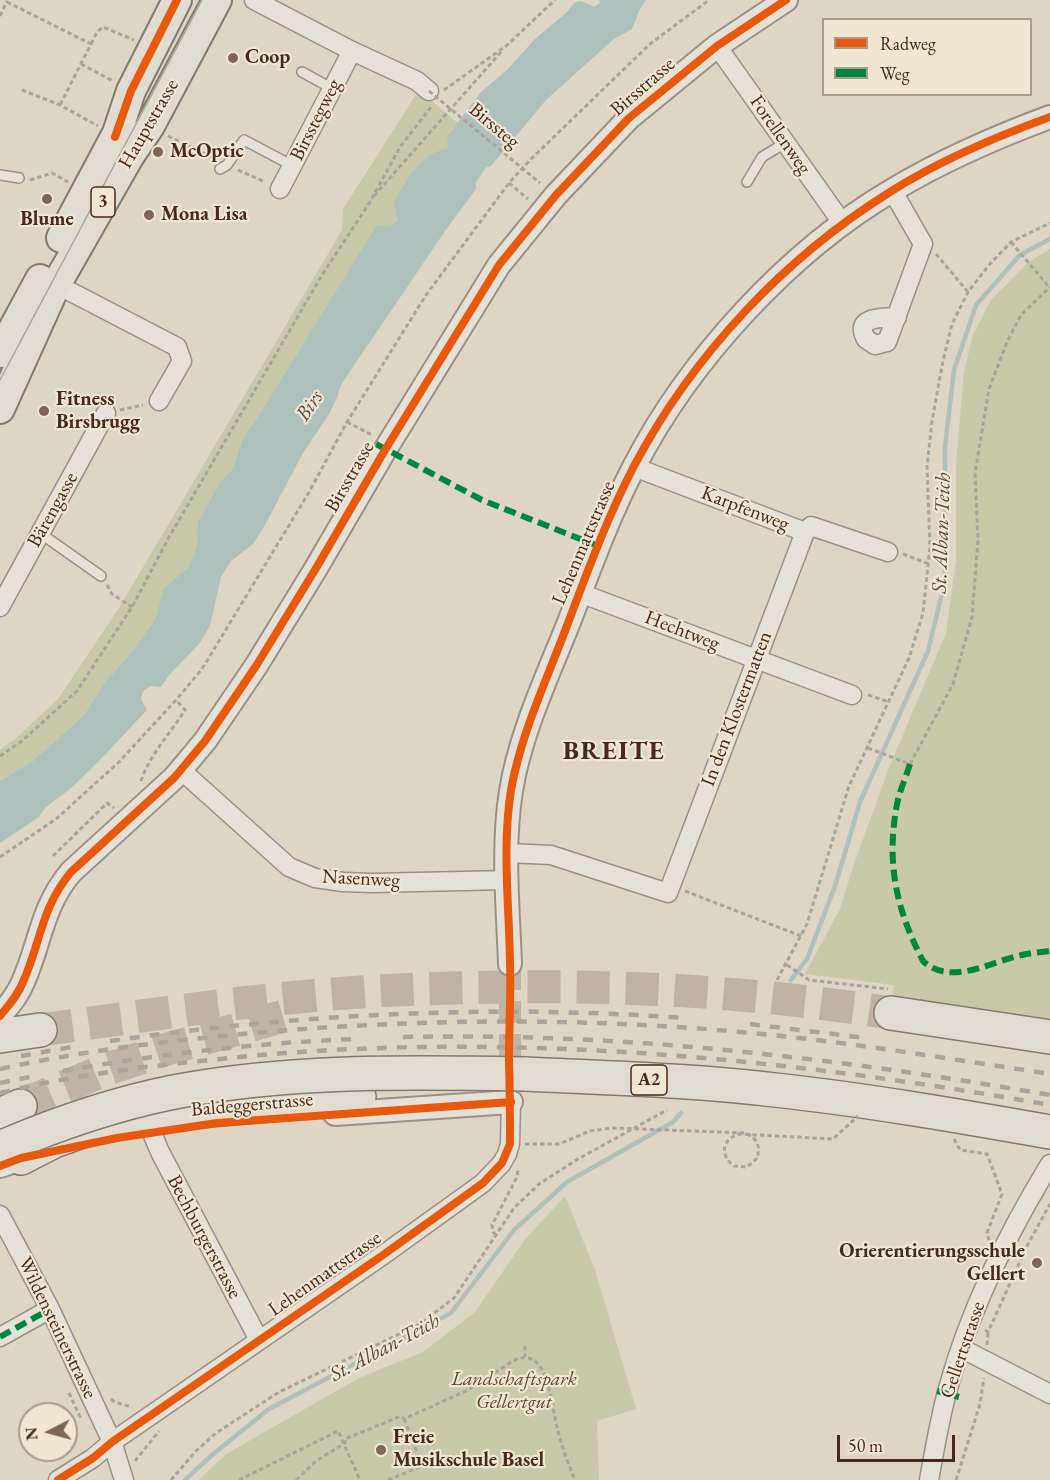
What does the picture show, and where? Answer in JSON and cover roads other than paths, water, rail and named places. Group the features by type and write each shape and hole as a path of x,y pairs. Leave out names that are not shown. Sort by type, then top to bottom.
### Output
{"highway":[{"path":"889,1005 1050,1037"},
{"path":"0,1036 40,1030"},
{"name":"A2","path":"7,1157 56,1126 129,1103 214,1086 346,1074 438,1073 520,1091 663,1081 851,1099 963,1125 1050,1132"},
{"path":"7,1157 85,1130 131,1120 238,1107 359,1097 520,1091"}],"main road":[{"name":"Hauptstrasse","path":"0,409 86,190 115,137 131,91 177,0"},
{"name":"Hauptstrasse","path":"0,353 150,126 218,0"}],"street":[{"path":"255,0 352,51 417,81 429,91"},
{"name":"Birsstrasse","path":"0,1016 24,981 46,911 59,886 71,872 181,770 205,741 256,666 499,265 556,195 629,118 717,46 786,0"},
{"name":"Forellenweg","path":"717,46 843,224"},
{"name":"Birsstegweg","path":"280,189 352,51"},
{"name":"Lehenmattstrasse","path":"510,964 508,854 511,791 516,768 529,726 580,592 634,466 672,402 732,326 772,283 843,224 892,190 980,144 1050,117"},
{"path":"892,190 923,244 897,317"},
{"path":"49,280 177,347 182,361 159,402"},
{"name":"Bärengasse","path":"0,607 106,413"},
{"name":"Karpfenweg","path":"634,466 805,532 811,526 888,552"},
{"name":"In den Klostermatten","path":"508,854 551,855 670,890 805,532"},
{"name":"Hechtweg","path":"580,592 852,695"},
{"name":"Nasenweg","path":"181,770 289,867 315,878 372,883 508,880"},
{"name":"Lehenmattstrasse","path":"58,1480 93,1458 112,1442 483,1183 502,1163 507,1154 520,1091"},
{"name":"Baldeggerstrasse","path":"7,1157 217,1123 520,1091"},
{"name":"Bechburgerstrasse","path":"152,1133 259,1340"},
{"name":"Gellertstrasse","path":"929,1480 947,1394 961,1348 996,1259 1020,1213 1050,1164"},
{"name":"Wildensteinerstrasse","path":"0,1215 50,1309 112,1442"},
{"path":"0,1337 50,1309"},
{"path":"961,1348 1050,1394"},
{"path":"112,1442 124,1480"}],"lane":[{"path":"302,72 333,89"},
{"path":"220,169 227,165 244,140 293,166"},
{"path":"747,182 762,157 785,143"},
{"path":"0,175 19,178"},
{"path":"40,533 101,576"}],"water":[{"path":"599,0 646,0 632,29 614,39 546,100 491,166 485,168 467,158 463,165 476,178 476,189 368,345 356,359 338,347 331,352 346,367 337,398 328,416 303,453 253,544 231,561 221,577 210,626 199,644 170,674 161,687 151,686 143,691 141,699 147,710 99,761 70,789 46,807 39,817 0,843 0,781 32,762 84,715 106,681 155,620 164,588 189,567 196,548 198,522 220,482 233,469 243,438 377,225 390,227 397,219 394,201 410,176 430,155 448,149 447,137 481,92 508,69 534,40 567,12 574,3 581,1 594,7 600,3"}],"waterway":[{"name":"Birs","path":"447,201 494,129"},
{"name":"St. Alban-Teich","path":"791,980 807,959 835,886 860,802 928,651 945,581 945,447 954,370 976,305 1020,255 1050,239"},
{"name":"Birs","path":"319,393 368,319"},
{"name":"St. Alban-Teich","path":"185,1480 269,1409 451,1313 514,1230 567,1182 673,1122 681,1113"}],"tunnel":[{"path":"510,964 510,1089"},
{"path":"40,1030 307,996 485,987 619,988 707,992 804,1001 891,1013"},
{"path":"20,1106 102,1071 164,1050 298,1012"}],"tram line":[{"path":"0,380 202,0"}],"railway":[{"path":"110,1041 253,1024 396,1014 540,1012 684,1018"},
{"path":"0,1069 108,1050 253,1033 344,1026 509,1021 674,1027 810,1039 1050,1074"},
{"path":"750,1024 866,1038"},
{"path":"403,1037 566,1039 728,1050 889,1070 1050,1095"},
{"path":"63,1071 208,1050 355,1039"},
{"path":"21,1056 71,1047"},
{"path":"0,1093 104,1073 210,1060 315,1051 421,1047 526,1048 631,1052 736,1061 841,1073 1050,1105"},
{"path":"0,1083 30,1077"}],"place":[{"name":"Coop","path":"233,58"},
{"name":"McOptic","path":"158,152"},
{"name":"Blume","path":"47,199"},
{"name":"Mona Lisa","path":"149,215"},
{"name":"Fitness Birsbrugg","path":"44,411"},
{"name":"Orierentierungsschule Gellert","path":"1037,1263"},
{"name":"Freie Musikschule Basel","path":"381,1450"}],"district":[{"name":"BREITE","path":"614,752"}],"park label":[{"name":"Landschaftspark Gellertgut","path":"514,1392"}]}
